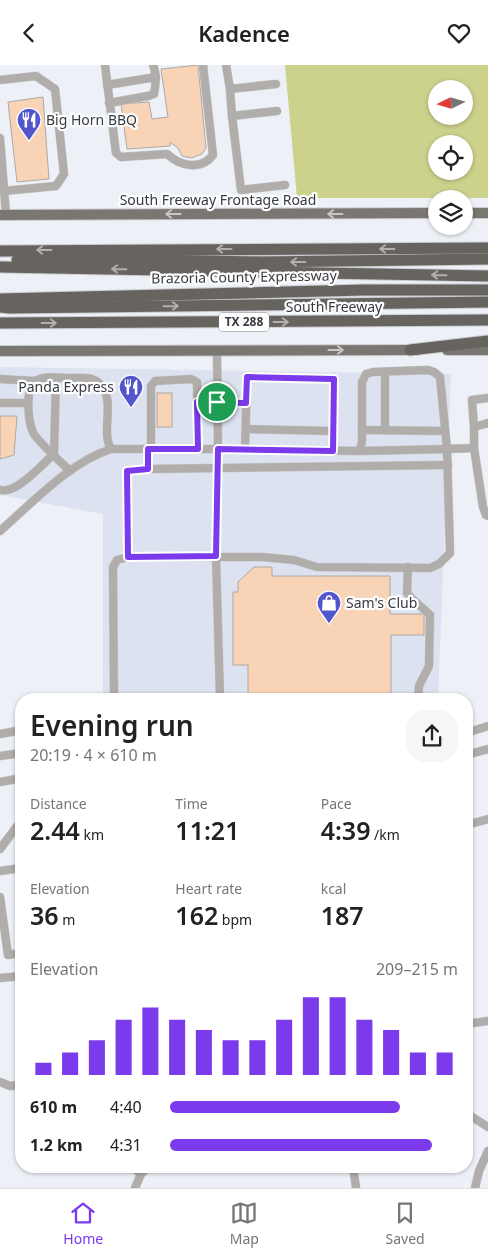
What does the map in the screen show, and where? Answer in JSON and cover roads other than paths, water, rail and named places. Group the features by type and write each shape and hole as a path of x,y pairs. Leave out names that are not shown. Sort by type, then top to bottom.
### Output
{"highway":[{"path":"0,251 488,248"},
{"path":"0,260 105,259 364,262 488,259"},
{"name":"Brazoria County Expressway","path":"0,267 488,276"},
{"name":"Brazoria County Expressway","path":"0,299 354,290 488,290"},
{"path":"0,307 9,309 488,301"},
{"name":"South Freeway","path":"0,323 488,321"},
{"path":"410,350 488,341"}],"main road":[{"name":"South Freeway Frontage Road","path":"3,215 428,213"},
{"path":"473,213 488,213"},
{"path":"0,351 488,350"}],"street":[{"path":"105,65 116,153 120,157 167,154 174,161 183,165 205,163 214,155 203,65"},
{"path":"109,103 154,94 156,77 153,65"},
{"path":"226,65 241,190 286,185"},
{"path":"0,80 36,76 55,89 64,173 56,186 4,191"},
{"path":"107,85 156,77"},
{"path":"230,89 276,83"},
{"path":"232,116 278,111"},
{"path":"0,138 4,191 3,215"},
{"path":"217,351 218,468 216,556 220,693"},
{"path":"114,693 113,567 117,560 128,557 216,556 294,560 317,567 430,568 439,564 450,553 448,465 440,377 428,370 366,374 362,382 360,451"},
{"path":"384,430 385,372"},
{"path":"0,379 34,381 45,377 87,378 98,382 105,392 108,411 107,444 110,449"},
{"path":"245,449 247,377 334,379 333,451"},
{"path":"0,490 6,492 15,488 54,454 56,378"},
{"path":"148,469 151,386 155,381 191,379 197,382 198,449"},
{"path":"34,381 30,388 28,403 33,433 70,471"},
{"path":"488,398 472,399 474,448 485,495 483,507 488,516"},
{"path":"197,402 246,403"},
{"path":"0,403 28,403"},
{"path":"474,427 488,423"},
{"path":"246,429 333,431"},
{"path":"362,430 445,431"},
{"path":"0,531 78,464 110,449 360,451 474,448"},
{"path":"128,557 127,471 148,469 448,465"},
{"path":"408,567 407,593 413,601 430,615 429,666 419,686 418,693"},
{"path":"473,731 488,726"},
{"path":"0,734 15,731"},
{"path":"473,753 488,749"},
{"path":"0,755 15,754"},
{"path":"0,781 15,779"},
{"path":"473,823 488,819"},
{"path":"0,849 15,829"},
{"path":"0,871 15,869"},
{"path":"0,897 8,955 15,954"},
{"path":"0,978 15,977"},
{"path":"473,1022 488,1021"},
{"path":"0,1082 10,1086 15,1086"},
{"path":"473,1117 488,1127"},
{"path":"475,1188 479,1171 488,1151"},
{"path":"354,1173 356,1188"},
{"path":"135,1188 141,1174"}],"place":[{"name":"Big Horn BBQ","path":"29,141"},
{"name":"Panda Express","path":"131,408"},
{"name":"Sam's Club","path":"329,624"}]}
